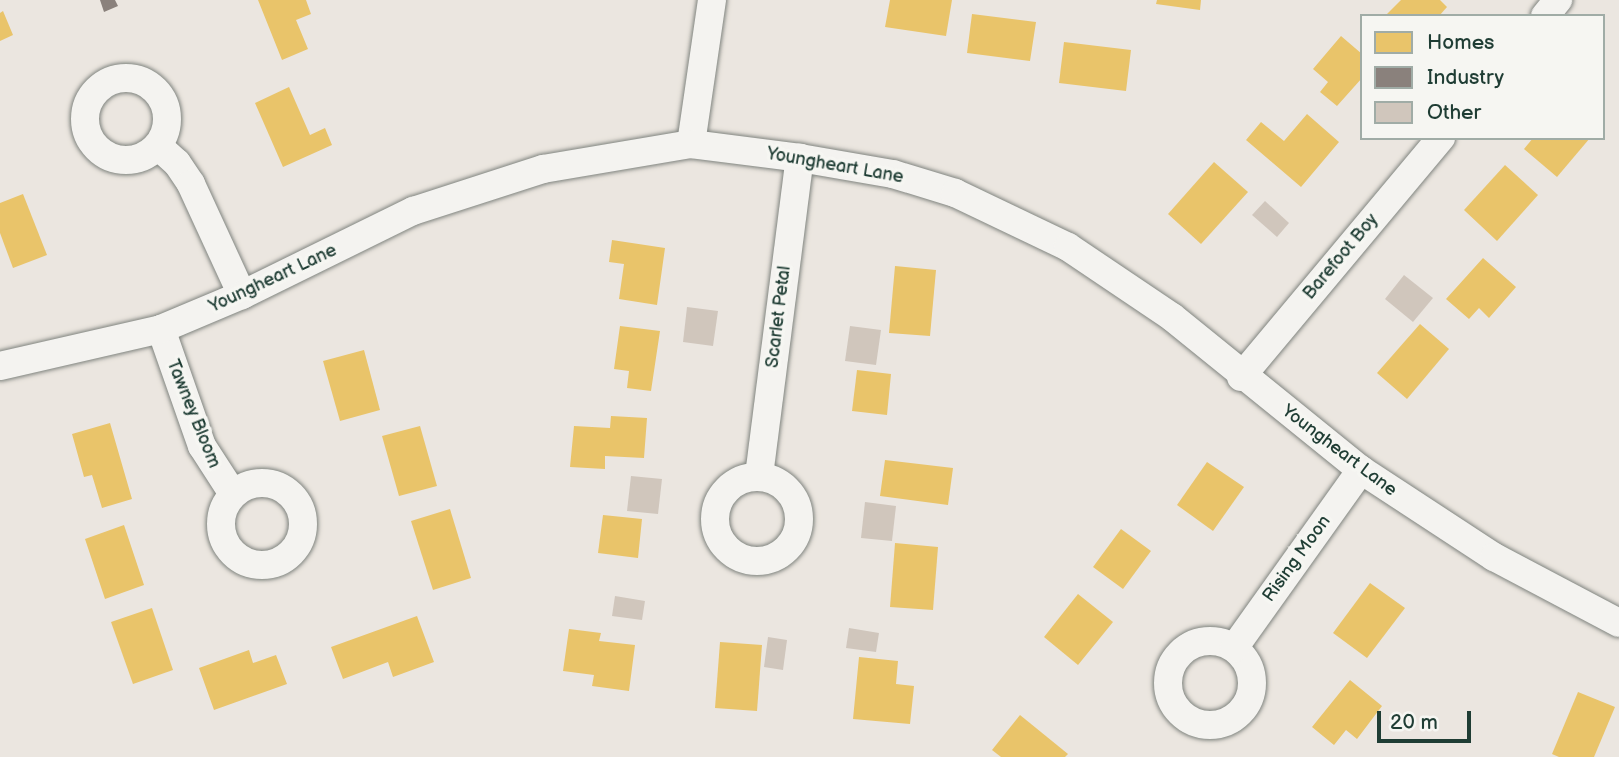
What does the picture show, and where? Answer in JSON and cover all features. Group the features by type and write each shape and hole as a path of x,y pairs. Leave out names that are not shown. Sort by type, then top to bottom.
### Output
{"street":[{"path":"691,144 712,0"},
{"path":"1547,14 1558,0"},
{"name":"Barefoot Boy","path":"1241,376 1439,140"},
{"name":"Youngheart Lane","path":"0,366 161,329 242,295 413,211 478,188 609,155 691,144 800,158 893,174 955,193 1013,219 1120,280 1361,470 1494,558 1619,623"},
{"path":"158,146 177,163 191,184 242,295"},
{"name":"Scarlet Petal","path":"759,476 800,158"},
{"name":"Tawney Bloom","path":"161,329 202,446 233,494"},
{"name":"Rising Moon","path":"1234,648 1361,470"}],"building: Homes":[{"path":"258,0 306,0 311,14 296,20 308,49 282,60"},
{"path":"890,0 952,0 946,36 885,27"},
{"path":"1157,0 1201,0 1200,10 1156,4"},
{"path":"1401,0 1440,0 1447,7 1441,14 1387,14"},
{"path":"3,11 13,35 0,41 0,13"},
{"path":"972,14 1036,22 1030,61 967,53"},
{"path":"1341,36 1360,52 1360,80 1337,106 1320,92 1328,82 1313,69"},
{"path":"1064,42 1131,50 1126,91 1059,83"},
{"path":"289,87 310,135 325,128 332,145 283,167 255,103"},
{"path":"1307,114 1339,142 1301,187 1246,140 1261,122 1284,141"},
{"path":"1531,140 1588,140 1557,177 1524,149"},
{"path":"1214,162 1248,192 1201,244 1168,214"},
{"path":"1505,165 1538,195 1497,241 1464,210"},
{"path":"23,194 47,255 13,268 0,233 0,203"},
{"path":"612,240 665,248 657,305 619,299 624,264 609,262"},
{"path":"1483,258 1516,287 1489,318 1479,308 1469,319 1446,299"},
{"path":"895,266 936,270 930,336 889,333"},
{"path":"1420,324 1449,349 1407,399 1377,373"},
{"path":"620,326 660,331 651,391 627,388 629,371 614,369"},
{"path":"364,350 380,410 340,421 323,361"},
{"path":"857,370 891,374 887,415 852,411"},
{"path":"611,416 647,418 644,458 605,456 605,469 570,467 574,426 610,428"},
{"path":"110,423 132,499 102,508 92,475 84,477 72,434"},
{"path":"420,426 437,486 399,496 382,436"},
{"path":"885,460 953,468 948,505 880,496"},
{"path":"1207,462 1244,487 1213,531 1177,505"},
{"path":"450,509 471,578 433,590 411,521"},
{"path":"603,515 642,519 638,558 598,553"},
{"path":"124,525 144,585 105,599 85,539"},
{"path":"1121,529 1151,551 1123,589 1093,567"},
{"path":"895,543 938,547 933,610 890,607"},
{"path":"1370,583 1405,608 1367,658 1333,633"},
{"path":"1078,594 1113,622 1078,665 1044,637"},
{"path":"152,608 173,670 133,684 111,622"},
{"path":"417,616 434,662 393,677 388,662 343,679 331,647"},
{"path":"569,629 601,633 599,641 635,645 629,691 592,686 594,675 563,671"},
{"path":"720,642 762,645 757,711 715,708"},
{"path":"249,650 253,663 276,655 287,684 214,710 199,668"},
{"path":"859,657 898,661 896,684 914,686 910,724 853,719"},
{"path":"1350,680 1382,706 1357,739 1346,730 1334,745 1312,727"},
{"path":"1578,692 1615,707 1594,757 1559,757 1552,754"},
{"path":"1020,715 1068,754 1065,757 1001,757 992,750"}],"building: Industry":[{"path":"100,0 115,0 118,6 104,12"}],"building: Other":[{"path":"1265,201 1289,223 1277,237 1252,215"},
{"path":"1404,275 1433,298 1413,322 1385,299"},
{"path":"687,307 718,311 713,346 683,342"},
{"path":"850,326 881,330 876,365 845,361"},
{"path":"631,476 662,479 658,514 627,511"},
{"path":"865,502 896,506 892,541 861,538"},
{"path":"615,596 645,601 642,620 612,616"},
{"path":"849,628 879,633 876,652 846,648"},
{"path":"768,637 787,640 783,670 764,667"}]}
